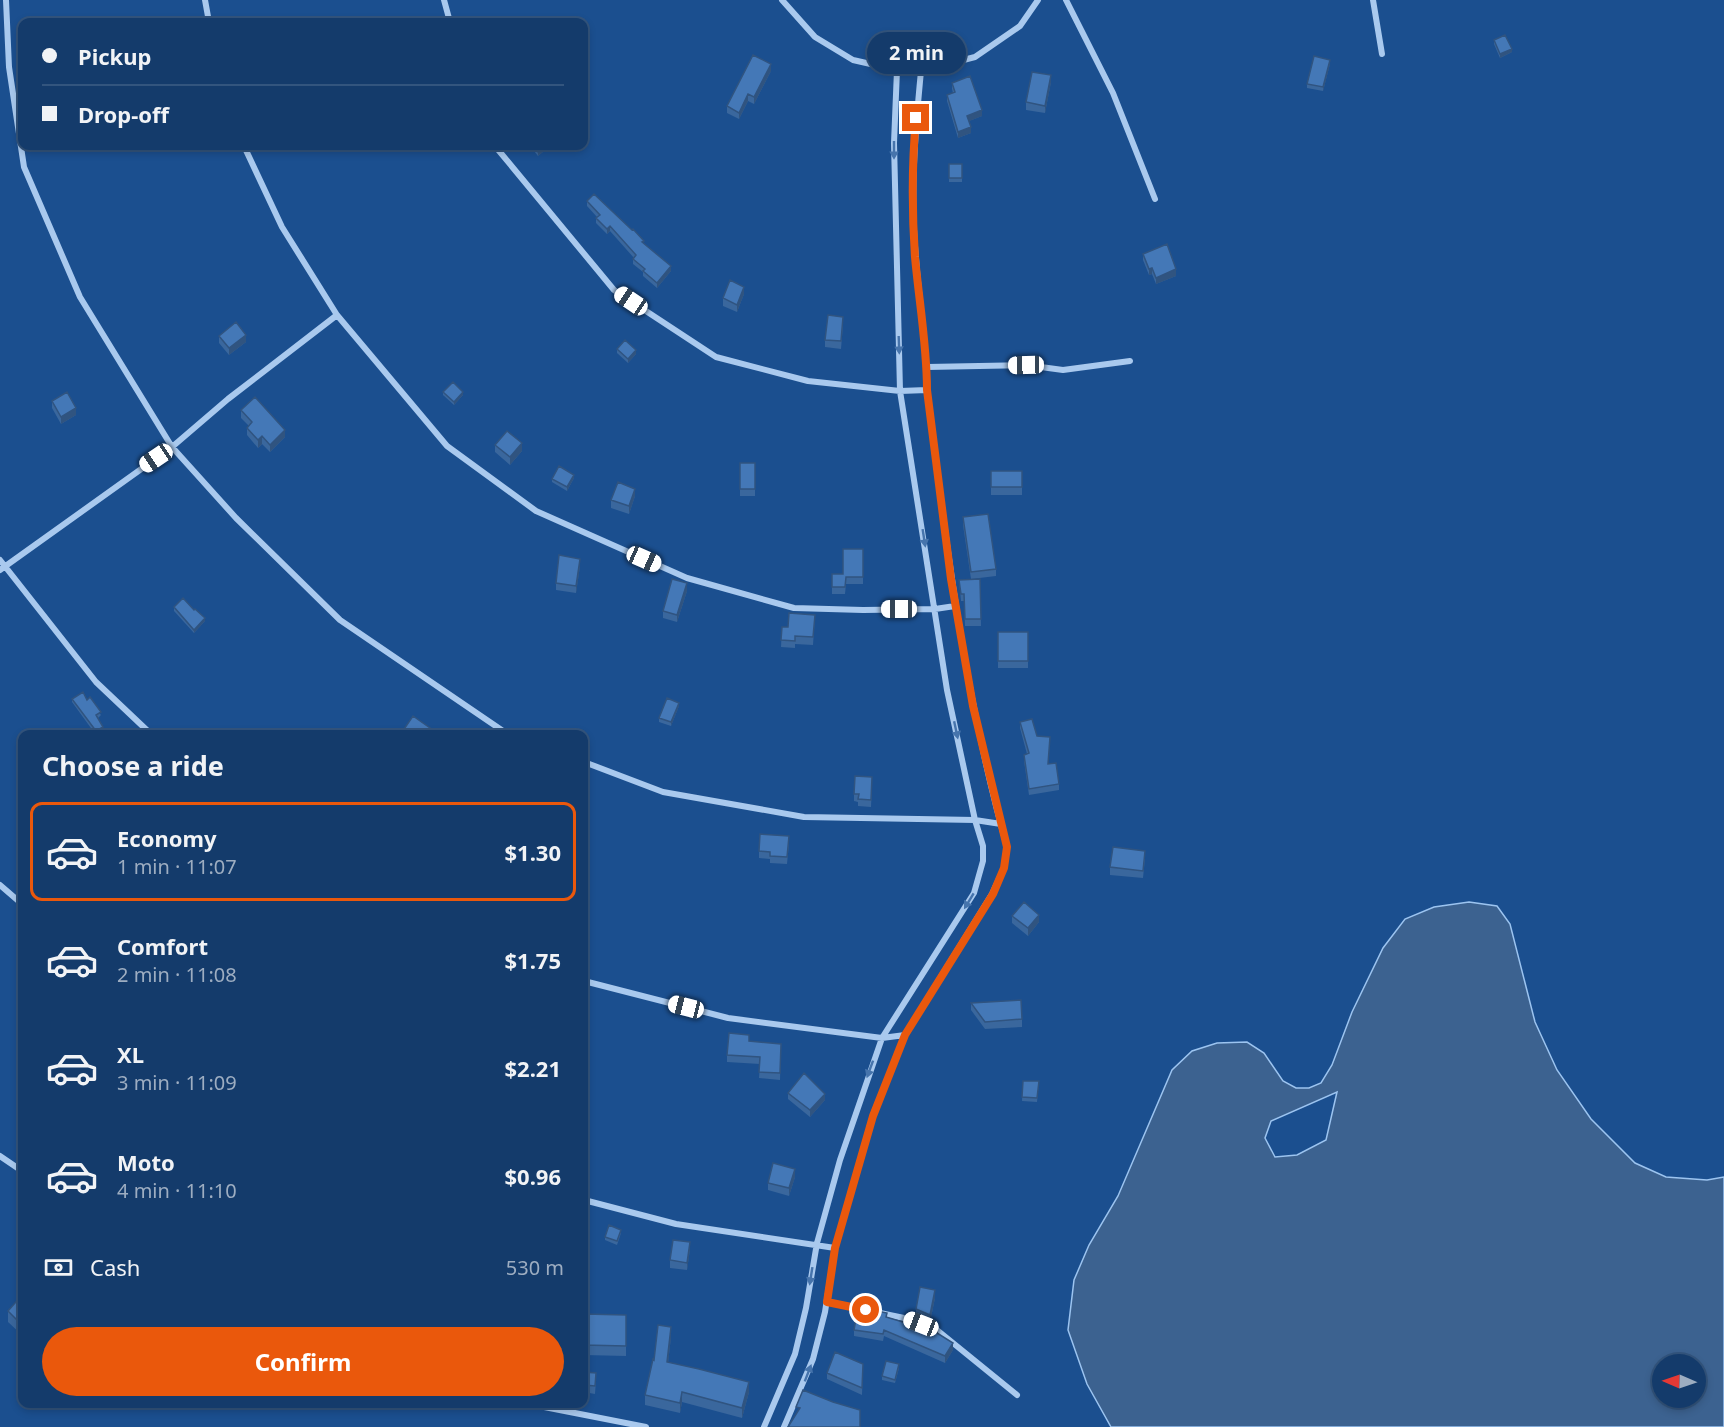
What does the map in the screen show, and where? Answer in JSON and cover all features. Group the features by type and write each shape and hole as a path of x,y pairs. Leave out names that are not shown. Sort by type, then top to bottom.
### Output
{"street":[{"path":"6,0 9,67 18,127"},
{"path":"205,0 209,18"},
{"path":"444,0 449,18"},
{"path":"782,0 814,37 853,60 897,70 921,71 975,57 1020,26 1038,0"},
{"path":"1066,0 1113,93 1155,199"},
{"path":"1372,0 1382,54"},
{"path":"764,1427 795,1354 806,1308 817,1243 858,1102 882,1038 974,893 983,861 983,846 975,820 947,690 900,391 894,143 897,70"},
{"path":"784,1427 813,1359 827,1302 835,1248 873,1116 905,1035 993,894 1004,868 1007,847 973,706 955,606 927,390 927,367 915,256 914,142 921,71"},
{"path":"21,150 24,167 80,297 172,447 236,518 340,620 502,730"},
{"path":"246,150 282,227 337,315 447,446 536,511 687,578 794,608 935,609 955,606"},
{"path":"498,150 614,290 716,357 808,381 900,391 927,390"},
{"path":"147,730 96,682 2,565 172,447 228,399 337,315"},
{"path":"927,367 1026,365 1063,370 1130,361"},
{"path":"588,764 663,792 804,817 975,820 1000,824"},
{"path":"0,885 18,901"},
{"path":"588,982 728,1018 882,1038 905,1035"},
{"path":"0,1156 18,1168"},
{"path":"588,1201 676,1224 817,1243 835,1248"},
{"path":"827,1302 904,1318 938,1330 1017,1395"},
{"path":"549,1408 646,1427"}],"water":[{"path":"1469,902 1497,906 1510,924 1535,1022 1557,1070 1591,1119 1635,1163 1666,1177 1707,1180 1724,1177 1724,1427 1111,1427 1087,1384 1068,1330 1074,1280 1089,1245 1118,1196 1172,1070 1192,1051 1217,1043 1247,1042 1264,1053 1283,1081 1296,1088 1309,1088 1321,1083 1332,1065 1352,1012 1383,948 1405,919 1434,907","holes":["1337,1092 1326,1140 1297,1155 1275,1157 1265,1138 1271,1121"]}],"building":[{"path":"1505,35 1512,49 1500,54 1494,40"},
{"path":"753,55 771,64 754,97 748,94 739,113 727,106"},
{"path":"1314,56 1330,60 1323,87 1307,84"},
{"path":"1032,72 1051,75 1045,106 1026,102"},
{"path":"970,76 982,110 967,116 971,127 958,132 947,95 955,92 952,83"},
{"path":"949,164 962,164 962,178 949,178"},
{"path":"594,194 633,229 644,241 642,242 671,266 657,283 633,259 636,255 610,226 607,229 596,218 600,215 587,201"},
{"path":"1167,244 1176,269 1156,278 1152,268 1149,269 1143,254"},
{"path":"730,280 744,287 737,305 723,298"},
{"path":"828,315 843,317 841,341 825,340"},
{"path":"236,322 246,335 229,348 219,336"},
{"path":"625,340 636,350 628,359 617,349"},
{"path":"453,382 463,392 454,402 443,392"},
{"path":"67,392 76,408 61,417 52,401"},
{"path":"255,397 285,430 270,445 262,436 258,440 247,428 252,422 241,410"},
{"path":"507,431 522,443 510,457 495,445"},
{"path":"740,463 755,463 755,489 740,489"},
{"path":"559,466 574,475 567,487 552,479"},
{"path":"991,471 1022,471 1022,487 991,487"},
{"path":"618,482 635,489 629,506 611,500"},
{"path":"988,514 996,569 971,572 963,517"},
{"path":"843,549 863,549 863,577 846,577 845,587 832,587 832,574 843,574"},
{"path":"559,555 580,559 576,586 556,583"},
{"path":"672,579 687,583 677,615 663,611"},
{"path":"980,579 981,619 965,619 964,594 961,594 959,580"},
{"path":"183,598 205,618 194,630 174,607"},
{"path":"789,613 815,615 813,637 795,636 795,641 781,640 782,627 788,627"},
{"path":"998,632 1028,632 1028,661 998,661"},
{"path":"83,692 87,700 90,697 101,712 96,715 103,727 95,730 72,699"},
{"path":"667,698 679,703 671,722 659,718"},
{"path":"413,716 430,728 429,730 403,730"},
{"path":"1032,719 1037,736 1050,737 1048,764 1056,763 1059,784 1029,789 1024,755 1029,753 1020,722"},
{"path":"855,776 872,777 871,800 858,799 859,794 854,794"},
{"path":"760,834 789,836 787,857 770,856 770,852 759,851"},
{"path":"1113,847 1145,851 1143,871 1110,867"},
{"path":"1024,902 1039,915 1028,928 1012,916"},
{"path":"1021,1000 1022,1019 985,1022 971,1003"},
{"path":"729,1033 749,1035 749,1041 781,1044 780,1073 759,1072 760,1057 727,1055"},
{"path":"804,1073 825,1094 810,1110 788,1093"},
{"path":"1023,1081 1039,1081 1037,1098 1022,1097"},
{"path":"773,1163 795,1169 789,1188 768,1183"},
{"path":"609,1225 621,1230 617,1241 605,1237"},
{"path":"673,1240 690,1242 687,1263 670,1260"},
{"path":"920,1287 935,1290 930,1315 916,1309"},
{"path":"18,1300 18,1321 8,1311"},
{"path":"858,1307 887,1313 886,1317 913,1325 914,1320 937,1330 937,1333 953,1343 945,1356 884,1330 883,1334 854,1330"},
{"path":"588,1314 626,1315 626,1346 588,1345"},
{"path":"658,1325 671,1327 667,1362 749,1382 742,1408 682,1392 680,1403 645,1395 654,1360"},
{"path":"835,1352 863,1364 862,1388 827,1373"},
{"path":"886,1361 899,1364 895,1380 882,1376"},
{"path":"588,1372 596,1373 595,1386 588,1385"},
{"path":"803,1390 860,1410 860,1427 788,1427 800,1408 796,1407"}],"route":[{"path":"866,1310 827,1302 835,1248 873,1116 905,1035 993,894 1004,868 1007,847 973,706 951,579 927,390 927,367 915,256 914,142 916,118"}]}
